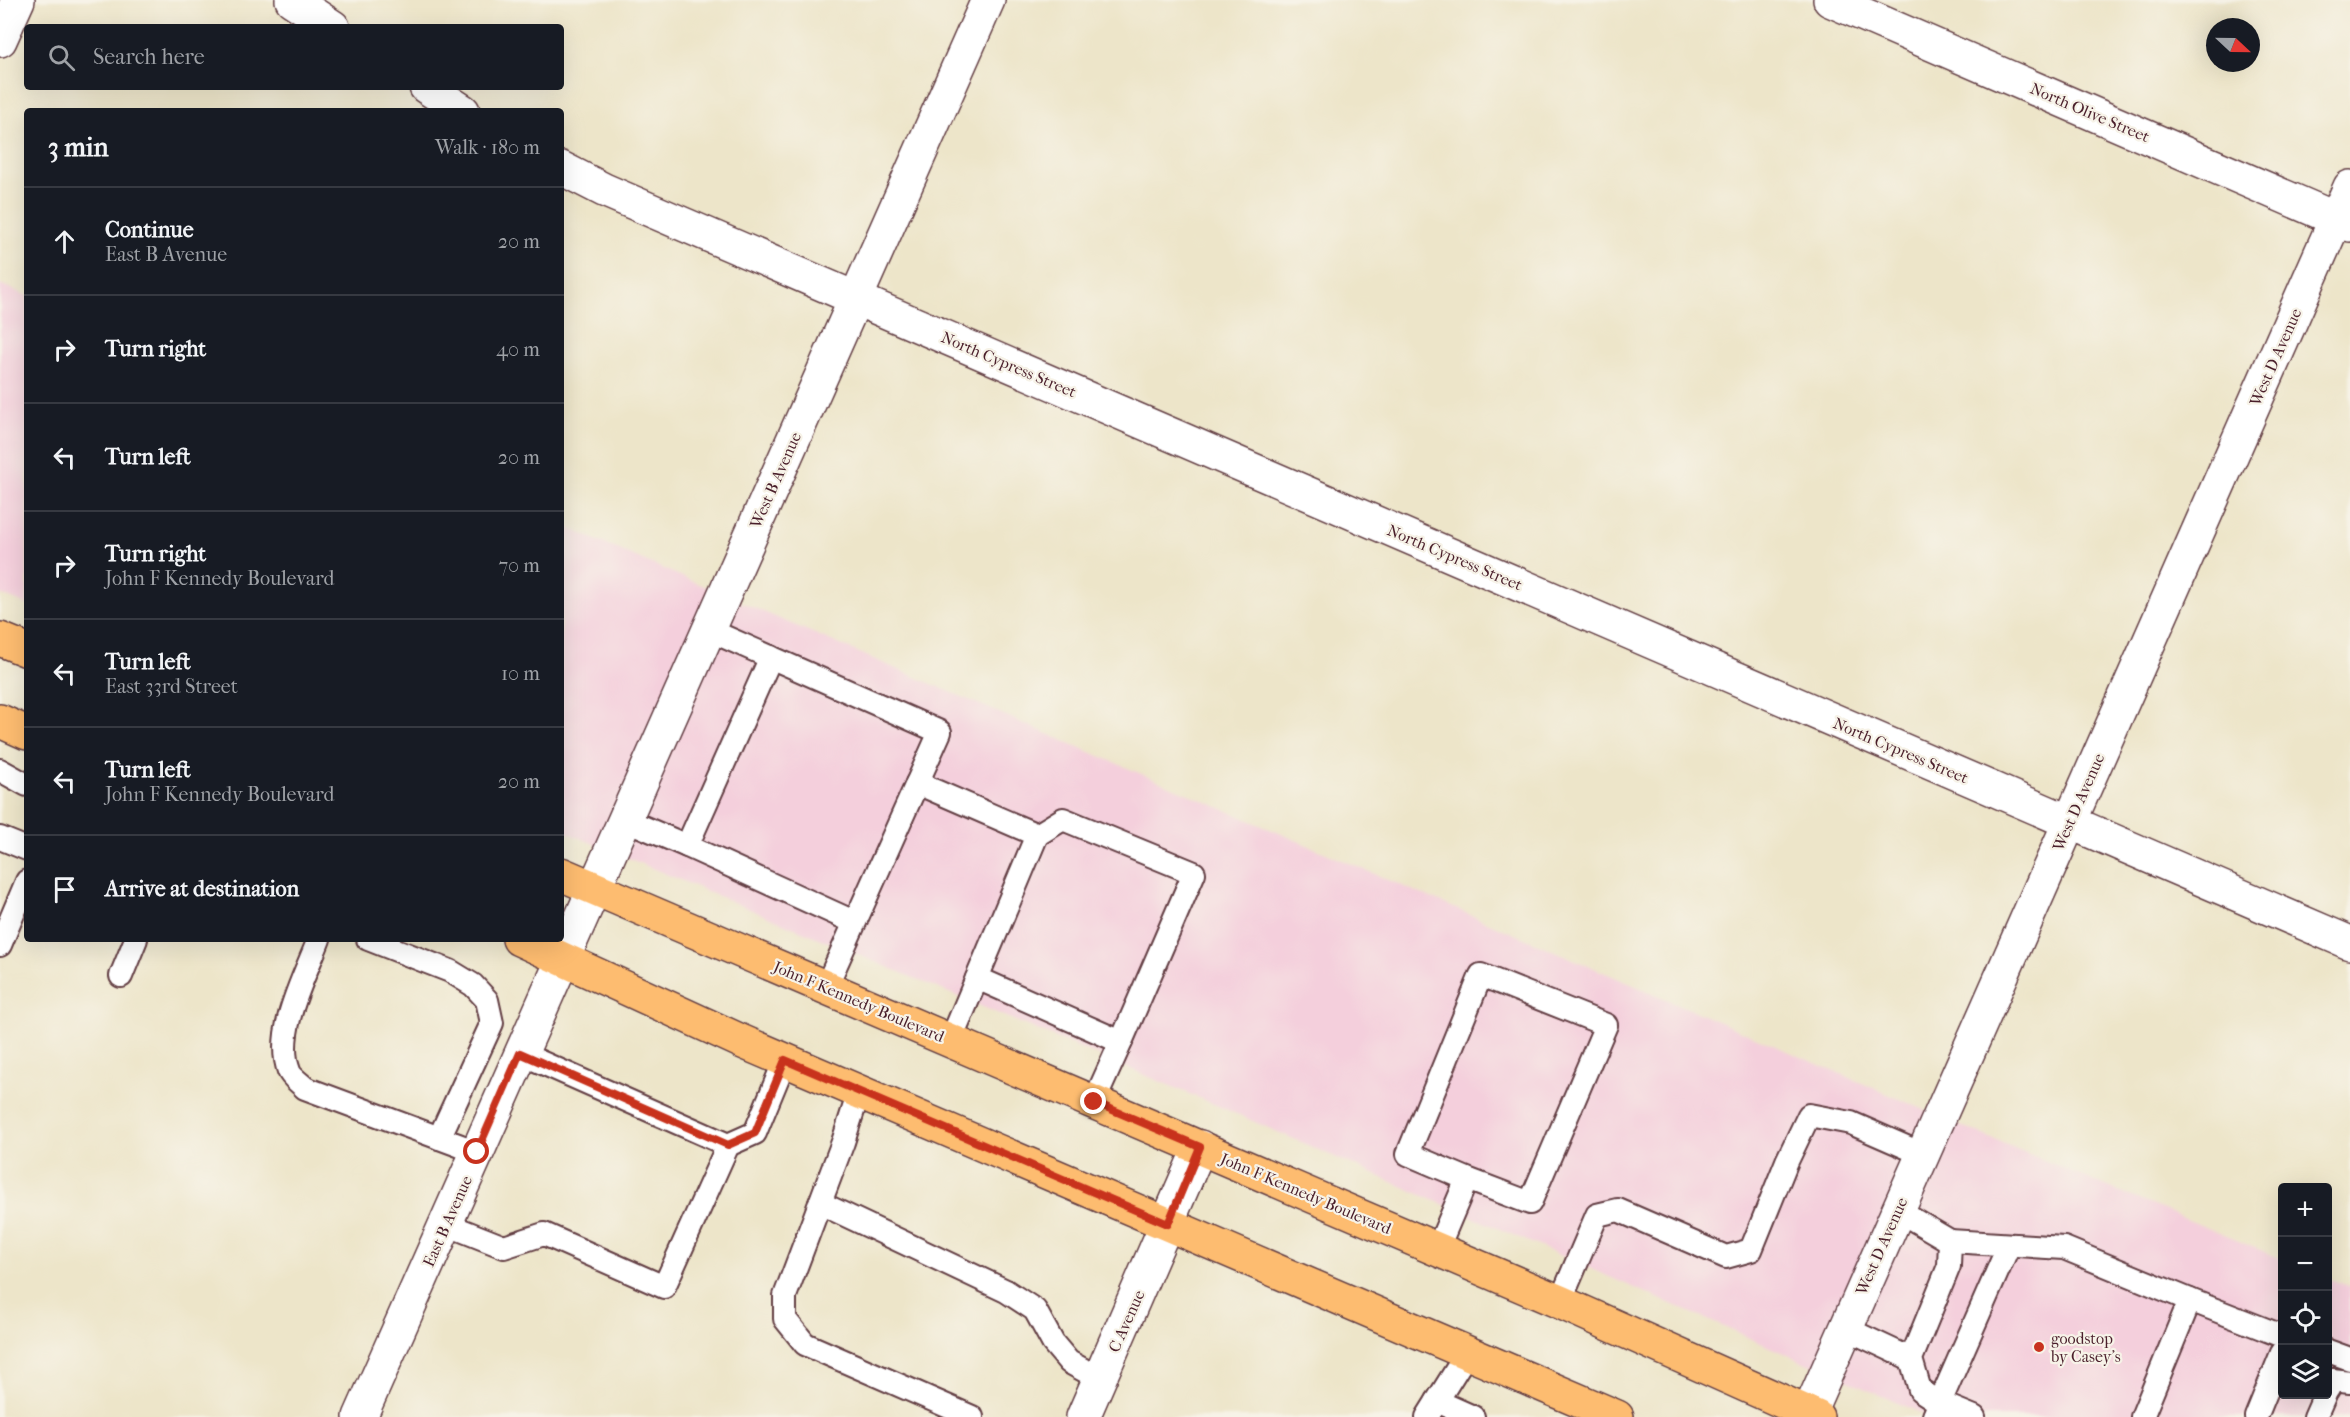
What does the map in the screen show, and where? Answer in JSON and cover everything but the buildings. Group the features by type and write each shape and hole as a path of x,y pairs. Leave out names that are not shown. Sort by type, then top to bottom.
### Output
{"main road":[{"path":"0,639 24,649"},
{"path":"0,721 24,732"},
{"name":"John F Kennedy Boulevard","path":"564,875 1560,1302 1811,1416"},
{"path":"525,942 785,1060 1617,1417"}],"street":[{"path":"0,40 18,0"},
{"path":"292,0 328,24"},
{"name":"West B Avenue","path":"562,959 988,0"},
{"name":"North Olive Street","path":"1830,0 2343,222"},
{"path":"431,90 458,108"},
{"name":"North Cypress Street","path":"564,170 604,190 2350,943"},
{"name":"West D Avenue","path":"1811,1416 1845,1328 2069,822 2343,222 2350,187"},
{"name":"East B Avenue","path":"360,1417 562,959"},
{"name":"C Avenue","path":"1083,1417 1200,1147"}],"lane":[{"path":"709,630 940,732 826,987"},
{"path":"687,846 771,657"},
{"path":"0,770 24,783"},
{"path":"917,783 1037,835"},
{"path":"624,819 854,922"},
{"path":"951,1040 1037,835 1063,819 1194,873 1094,1102"},
{"path":"0,838 24,848"},
{"path":"0,945 24,888"},
{"path":"121,976 135,942"},
{"path":"318,942 287,1023 284,1046 289,1073 305,1088 477,1152"},
{"path":"376,942 450,971 473,985 487,1000 492,1023 439,1138"},
{"path":"1482,975 1606,1025 1530,1203 1467,1179 1408,1154 1482,975"},
{"path":"977,978 1120,1042"},
{"path":"520,1053 728,1145"},
{"path":"446,1224 504,1247 544,1234 664,1287 728,1145 755,1133 785,1060"},
{"path":"859,1092 843,1142 785,1296 785,1319 805,1344 972,1417"},
{"path":"1560,1302 1597,1215 1618,1209 1726,1257 1751,1250 1787,1161 1809,1115 1851,1124 1922,1154"},
{"path":"1437,1250 1467,1179"},
{"path":"820,1203 1006,1291 1035,1310 1053,1342 1069,1362 1100,1379"},
{"path":"1897,1210 1950,1241 2064,1248 2278,1334"},
{"path":"1950,1241 1949,1266 1911,1359 1920,1390 1936,1410 1974,1417"},
{"path":"1936,1410 2009,1245"},
{"path":"2142,1417 2190,1300"},
{"path":"1845,1328 1911,1359"},
{"path":"2332,1352 2350,1359"},
{"path":"1467,1353 1432,1409 1473,1417"},
{"path":"2256,1417 2278,1365"},
{"path":"2332,1380 2350,1382"},
{"path":"2316,1417 2323,1399"}],"shaded area":[{"path":"0,284 24,295 24,604 0,594"},
{"path":"564,526 1990,1138 2278,1257 2278,1399 2332,1399 2332,1280 2350,1287 2350,1417 1930,1417 1216,1105 564,831"}],"place":[{"name":"goodstop by Casey's","path":"2039,1347"}],"route":[{"path":"477,1152 520,1053 728,1145 755,1133 785,1060 1168,1224 1200,1147 1094,1102"}]}
